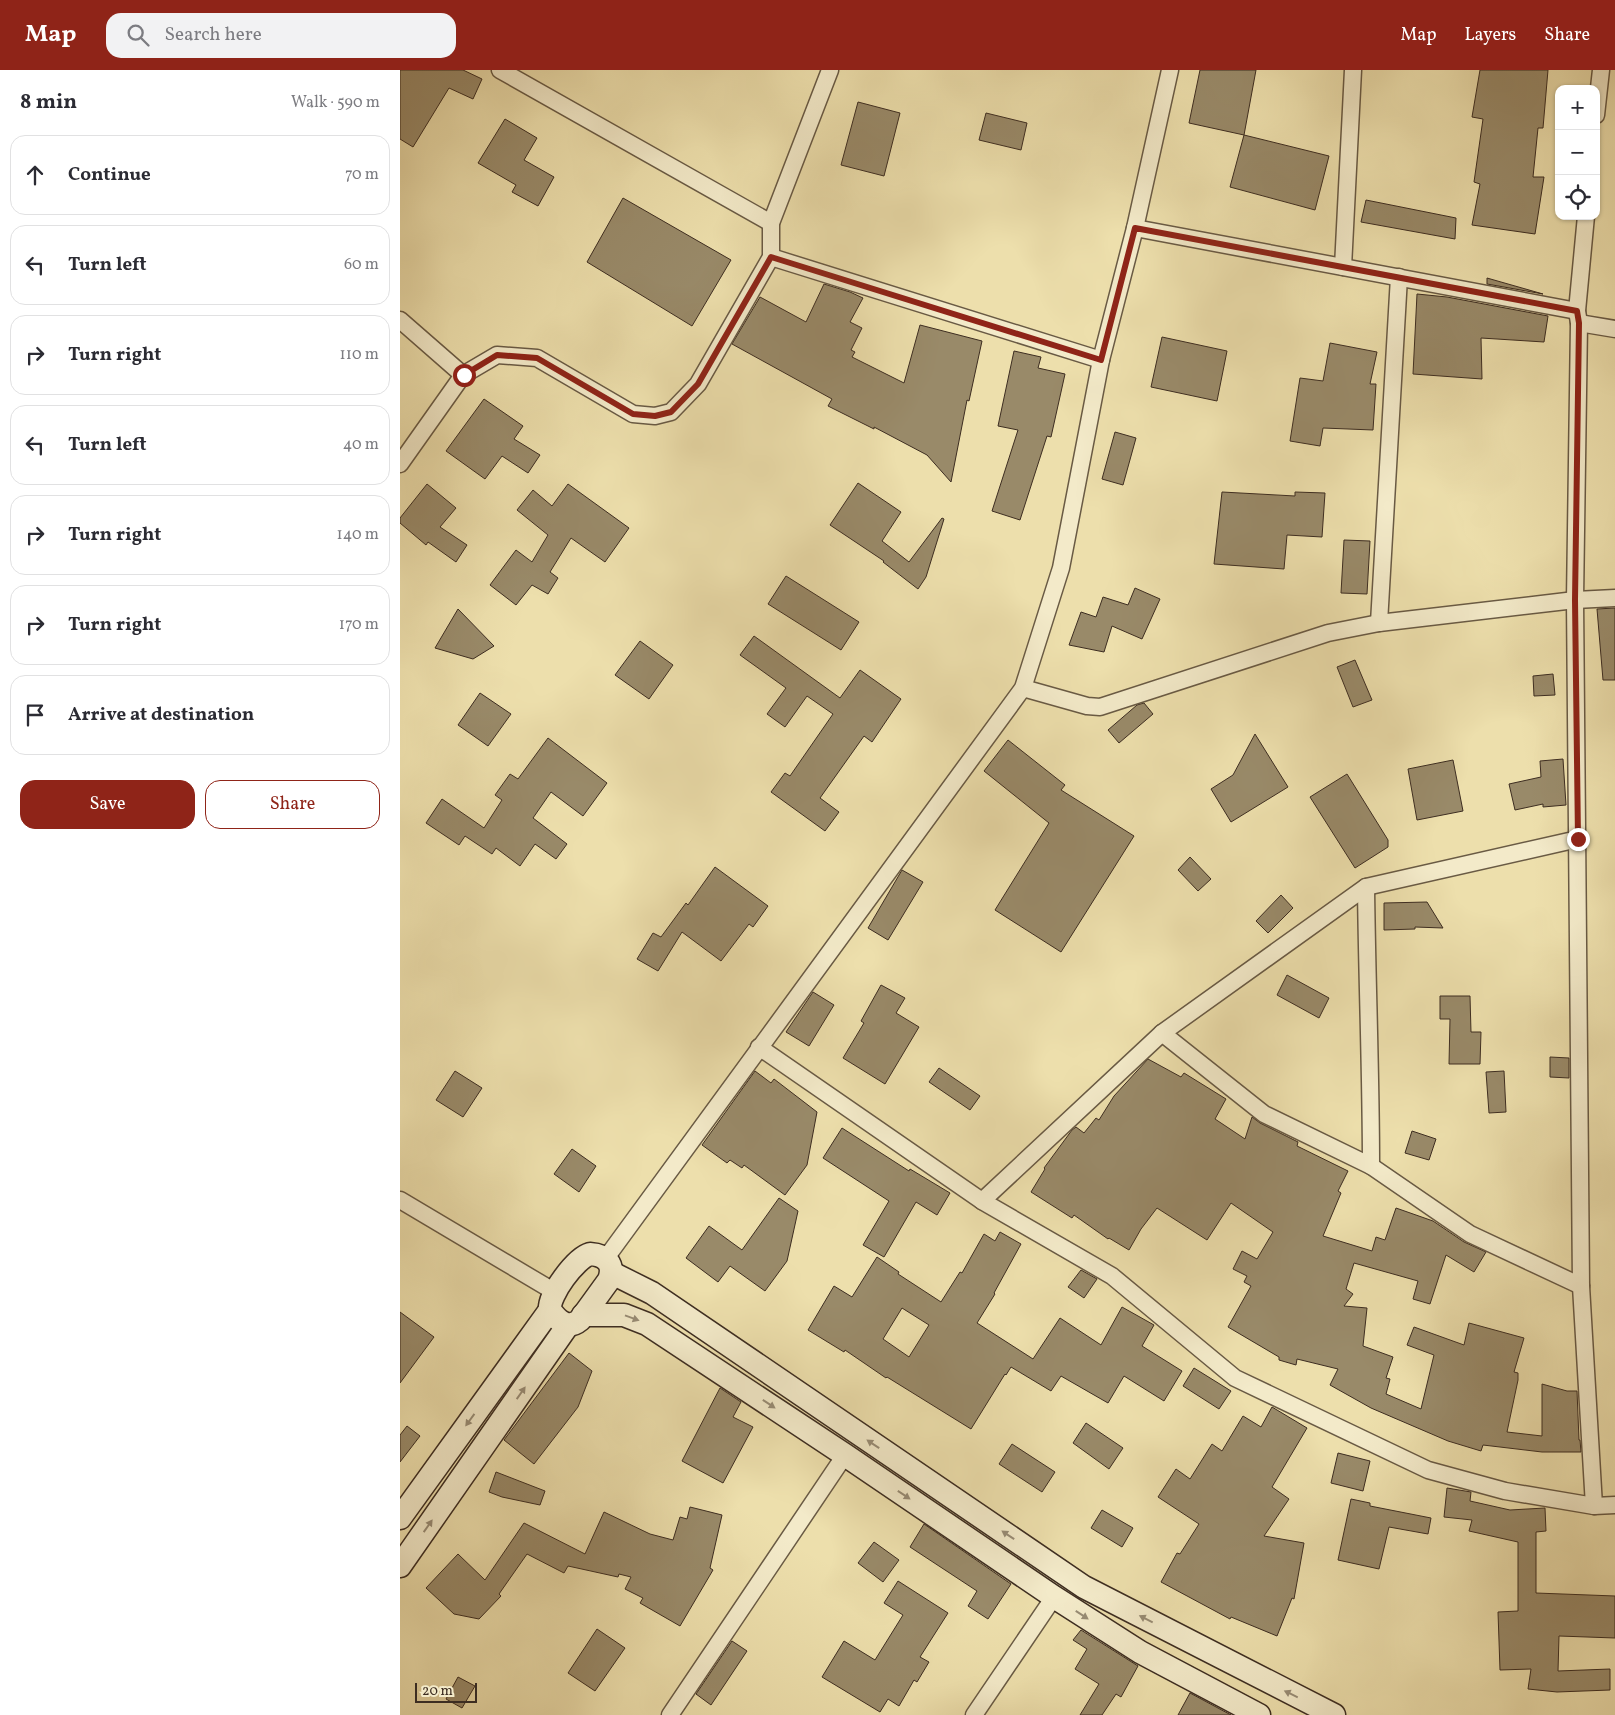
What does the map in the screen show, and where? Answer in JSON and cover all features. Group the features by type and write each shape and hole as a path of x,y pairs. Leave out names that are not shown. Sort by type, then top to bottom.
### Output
{"main road":[{"path":"400,1518 579,1260 585,1256 596,1254 609,1266 652,1293 1084,1587 1334,1715"},
{"path":"400,1566 576,1320 609,1280 609,1266"},
{"path":"552,1301 556,1317 576,1320 624,1315 647,1324 845,1455 1054,1597 1140,1652 1257,1715"}],"street":[{"path":"500,70 771,223"},
{"path":"400,464 464,375 497,355 537,358 633,414 655,416 671,412 698,384 771,257 771,223 830,70"},
{"path":"609,1266 759,1047 1023,688 1061,568 1101,360 1135,228 1170,70"},
{"path":"1343,267 1353,70"},
{"path":"1599,85 1601,70"},
{"path":"1586,220 1578,317 1575,600 1581,1286 1594,1506"},
{"path":"1135,228 1399,277 1578,317 1615,329"},
{"path":"771,257 1101,360"},
{"path":"1379,624 1399,277"},
{"path":"400,320 464,375"},
{"path":"1023,688 1087,706 1100,707 1328,633 1379,624 1575,600 1615,598"},
{"path":"982,1201 1162,1033 1366,887 1578,839"},
{"path":"1366,887 1368,1016 1371,1070 1371,1166"},
{"path":"1162,1033 1264,1114 1371,1166 1470,1234 1581,1286"},
{"path":"759,1047 982,1201 1112,1276 1235,1378 1428,1470 1505,1491 1594,1506 1615,1505"},
{"path":"400,1200 552,1301"},
{"path":"670,1715 845,1455"},
{"path":"974,1715 1054,1597"}],"building":[{"path":"400,70 463,70 482,79 473,99 449,88 413,147 400,139"},
{"path":"1200,70 1256,70 1244,135 1189,123"},
{"path":"1480,70 1548,70 1543,128 1538,128 1533,177 1544,177 1535,234 1472,225 1480,184 1474,182 1483,119 1472,117"},
{"path":"858,102 900,113 884,176 841,165"},
{"path":"986,113 1027,123 1021,150 979,140"},
{"path":"505,119 537,138 524,160 554,177 538,206 512,192 516,185 478,163"},
{"path":"1244,135 1329,156 1315,210 1230,187"},
{"path":"623,198 731,260 692,326 587,262"},
{"path":"1366,200 1456,218 1455,239 1361,222"},
{"path":"1487,278 1543,294 1487,284"},
{"path":"824,284 863,298 850,322 862,328 851,350 855,352 852,357 904,383 920,325 982,341 969,401 967,400 951,482 927,455 874,427 874,429 828,406 832,399 732,344 760,297 806,322"},
{"path":"1417,294 1447,297 1548,316 1544,342 1481,338 1482,379 1413,374"},
{"path":"1162,337 1227,351 1217,401 1151,387"},
{"path":"1330,343 1377,352 1370,384 1376,384 1373,430 1323,428 1320,446 1290,441 1300,378 1323,381"},
{"path":"1014,351 1041,357 1038,368 1065,374 1051,437 1047,436 1020,520 992,511 1018,430 998,426"},
{"path":"484,399 523,426 514,439 540,455 528,473 502,456 485,479 446,451"},
{"path":"1115,432 1136,438 1123,485 1102,479"},
{"path":"858,483 901,512 882,541 909,562 942,518 944,519 926,577 918,589 884,561 830,525"},
{"path":"427,484 456,508 440,527 467,545 456,562 428,542 426,545 400,523 400,518"},
{"path":"568,484 629,528 605,562 571,538 550,572 558,578 548,594 532,585 516,605 490,585 516,550 532,562 548,535 517,510 533,490 552,506"},
{"path":"1222,492 1295,496 1295,492 1325,493 1322,537 1287,535 1284,569 1214,564"},
{"path":"1344,540 1370,541 1367,594 1341,593"},
{"path":"786,576 859,622 841,650 768,604"},
{"path":"1135,588 1160,599 1142,639 1112,626 1104,652 1069,645 1081,612 1096,617 1103,597 1128,605"},
{"path":"1615,608 1615,680 1603,680 1597,609"},
{"path":"458,609 494,646 473,659 435,648"},
{"path":"754,636 840,698 860,670 901,699 872,742 864,736 820,798 839,812 825,831 771,792 785,773 790,776 833,714 807,696 785,727 767,714 786,688 740,655"},
{"path":"640,641 673,665 649,699 615,675"},
{"path":"1355,660 1372,700 1353,707 1337,667"},
{"path":"1553,674 1555,695 1534,696 1533,676"},
{"path":"480,693 511,714 488,746 458,725"},
{"path":"1144,703 1153,714 1119,743 1108,730 1137,705"},
{"path":"1255,734 1288,787 1231,822 1211,789 1233,775"},
{"path":"548,738 607,783 583,816 551,792 533,818 567,844 556,859 535,844 520,866 496,848 492,854 465,836 459,845 426,823 442,799 484,828 502,800 495,795 510,774 518,779"},
{"path":"1008,740 1065,785 1061,790 1134,836 1061,952 995,910 1049,823 984,771"},
{"path":"1563,759 1566,805 1543,807 1543,804 1515,810 1509,784 1541,777 1540,761"},
{"path":"1453,760 1463,811 1417,820 1408,769"},
{"path":"1347,774 1388,840 1388,847 1355,868 1310,797"},
{"path":"1190,857 1211,879 1198,891 1178,870"},
{"path":"715,867 768,906 753,927 749,924 721,961 682,932 658,971 637,959 653,933 661,937 686,903 688,905"},
{"path":"902,870 923,882 888,940 868,928"},
{"path":"1281,895 1293,908 1268,933 1256,921"},
{"path":"1427,902 1443,928 1415,927 1415,929 1384,930 1384,903"},
{"path":"1287,975 1329,998 1319,1018 1277,995"},
{"path":"881,985 905,998 896,1013 919,1027 885,1084 843,1058 864,1023 861,1021"},
{"path":"813,992 834,1005 809,1046 786,1032"},
{"path":"1440,996 1470,996 1471,1032 1481,1032 1480,1064 1449,1064 1450,1019 1440,1019"},
{"path":"1550,1057 1569,1058 1569,1078 1550,1077"},
{"path":"1148,1059 1181,1077 1184,1073 1226,1099 1215,1119 1245,1139 1252,1117 1298,1142 1297,1146 1348,1171 1338,1191 1341,1193 1323,1236 1372,1251 1376,1237 1385,1240 1396,1208 1433,1221 1464,1242 1486,1252 1474,1272 1446,1255 1430,1304 1413,1299 1418,1281 1354,1263 1346,1289 1353,1294 1344,1306 1367,1308 1363,1346 1393,1357 1386,1378 1390,1379 1386,1394 1421,1409 1434,1355 1407,1345 1414,1327 1464,1345 1469,1323 1524,1338 1514,1372 1518,1373 1518,1380 1507,1432 1542,1436 1542,1384 1567,1391 1577,1391 1581,1452 1542,1452 1483,1445 1481,1451 1448,1441 1371,1408 1330,1385 1338,1369 1297,1359 1296,1365 1279,1360 1279,1357 1228,1327 1251,1286 1244,1282 1247,1276 1233,1269 1242,1251 1257,1259 1273,1232 1231,1203 1207,1240 1157,1208 1141,1229 1129,1250 1108,1239 1074,1215 1072,1218 1031,1192 1044,1168 1072,1130 1076,1127 1084,1133 1096,1118 1099,1120 1114,1096"},
{"path":"939,1068 980,1096 970,1110 929,1082"},
{"path":"455,1071 482,1088 463,1117 436,1100"},
{"path":"755,1071 771,1083 774,1079 817,1112 807,1165 785,1195 744,1165 742,1168 730,1160 727,1163 702,1145"},
{"path":"1504,1071 1506,1112 1489,1113 1486,1072"},
{"path":"842,1128 909,1171 910,1169 950,1193 937,1215 916,1202 884,1257 863,1245 889,1201 823,1158"},
{"path":"1412,1131 1436,1139 1429,1160 1405,1153"},
{"path":"572,1149 596,1166 579,1192 554,1174"},
{"path":"779,1198 798,1211 787,1261 765,1291 730,1266 718,1282 686,1258 709,1226 742,1250"},
{"path":"1000,1232 1021,1244 995,1294 977,1323 1033,1359 1060,1318 1101,1345 1122,1307 1154,1325 1142,1346 1182,1371 1164,1401 1124,1376 1108,1403 1061,1376 1051,1391 1011,1367 971,1429 886,1378 845,1350 844,1352 808,1330 834,1286 852,1297 877,1257 899,1272 898,1274 941,1302 960,1272 962,1273 984,1234 995,1241","holes":["902,1308 929,1325 909,1357 883,1339"]},
{"path":"1081,1270 1097,1279 1084,1298 1068,1287"},
{"path":"400,1312 434,1337 400,1383"},
{"path":"569,1353 592,1371 578,1407 534,1464 504,1440"},
{"path":"1194,1368 1231,1391 1219,1409 1183,1386"},
{"path":"720,1388 741,1402 733,1417 753,1427 723,1483 682,1461"},
{"path":"1272,1407 1307,1428 1272,1487 1289,1499 1264,1536 1304,1543 1294,1599 1292,1598 1277,1636 1231,1617 1230,1619 1161,1582 1177,1553 1180,1554 1199,1524 1158,1497 1176,1469 1190,1479 1212,1444 1222,1451 1243,1416 1261,1427"},
{"path":"1086,1423 1123,1448 1109,1469 1073,1443"},
{"path":"407,1426 420,1436 400,1462 400,1435"},
{"path":"1012,1444 1055,1472 1042,1492 999,1464"},
{"path":"1338,1453 1370,1461 1363,1491 1331,1483"},
{"path":"496,1472 545,1491 540,1505 502,1497 489,1492"},
{"path":"1447,1488 1471,1492 1470,1501 1510,1510 1545,1508 1546,1531 1536,1532 1536,1593 1615,1596 1615,1638 1559,1636 1558,1671 1610,1669 1610,1690 1557,1692 1528,1689 1531,1669 1500,1670 1498,1612 1518,1611 1518,1542 1469,1531 1472,1520 1444,1517"},
{"path":"1351,1499 1370,1503 1370,1506 1431,1518 1428,1534 1389,1527 1379,1569 1338,1560"},
{"path":"690,1507 722,1515 710,1568 713,1570 680,1626 640,1603 643,1598 625,1589 631,1577 619,1574 618,1577 568,1566 564,1573 527,1554 499,1594 501,1596 479,1619 454,1614 426,1588 458,1554 485,1580 524,1523 585,1554 604,1512 650,1534 673,1540 680,1517 687,1519"},
{"path":"1102,1510 1133,1528 1122,1547 1091,1528"},
{"path":"924,1524 1011,1584 988,1619 968,1606 977,1591 910,1547"},
{"path":"874,1542 899,1560 883,1582 858,1563"},
{"path":"898,1581 948,1613 920,1657 929,1662 917,1682 914,1680 899,1706 888,1699 880,1712 822,1677 844,1641 875,1660 903,1615 884,1603"},
{"path":"597,1629 625,1648 595,1691 568,1673"},
{"path":"1081,1630 1138,1666 1121,1697 1116,1694 1102,1715 1080,1715 1099,1684 1075,1669 1087,1649 1073,1640"},
{"path":"732,1641 747,1651 711,1705 696,1694"},
{"path":"458,1677 475,1686 462,1708 446,1699"},
{"path":"1190,1693 1231,1715 1178,1715"}],"route":[{"path":"464,375 497,355 537,358 633,414 655,416 671,412 698,384 771,257 1101,360 1135,228 1577,311 1579,323 1575,600 1578,839"}]}
